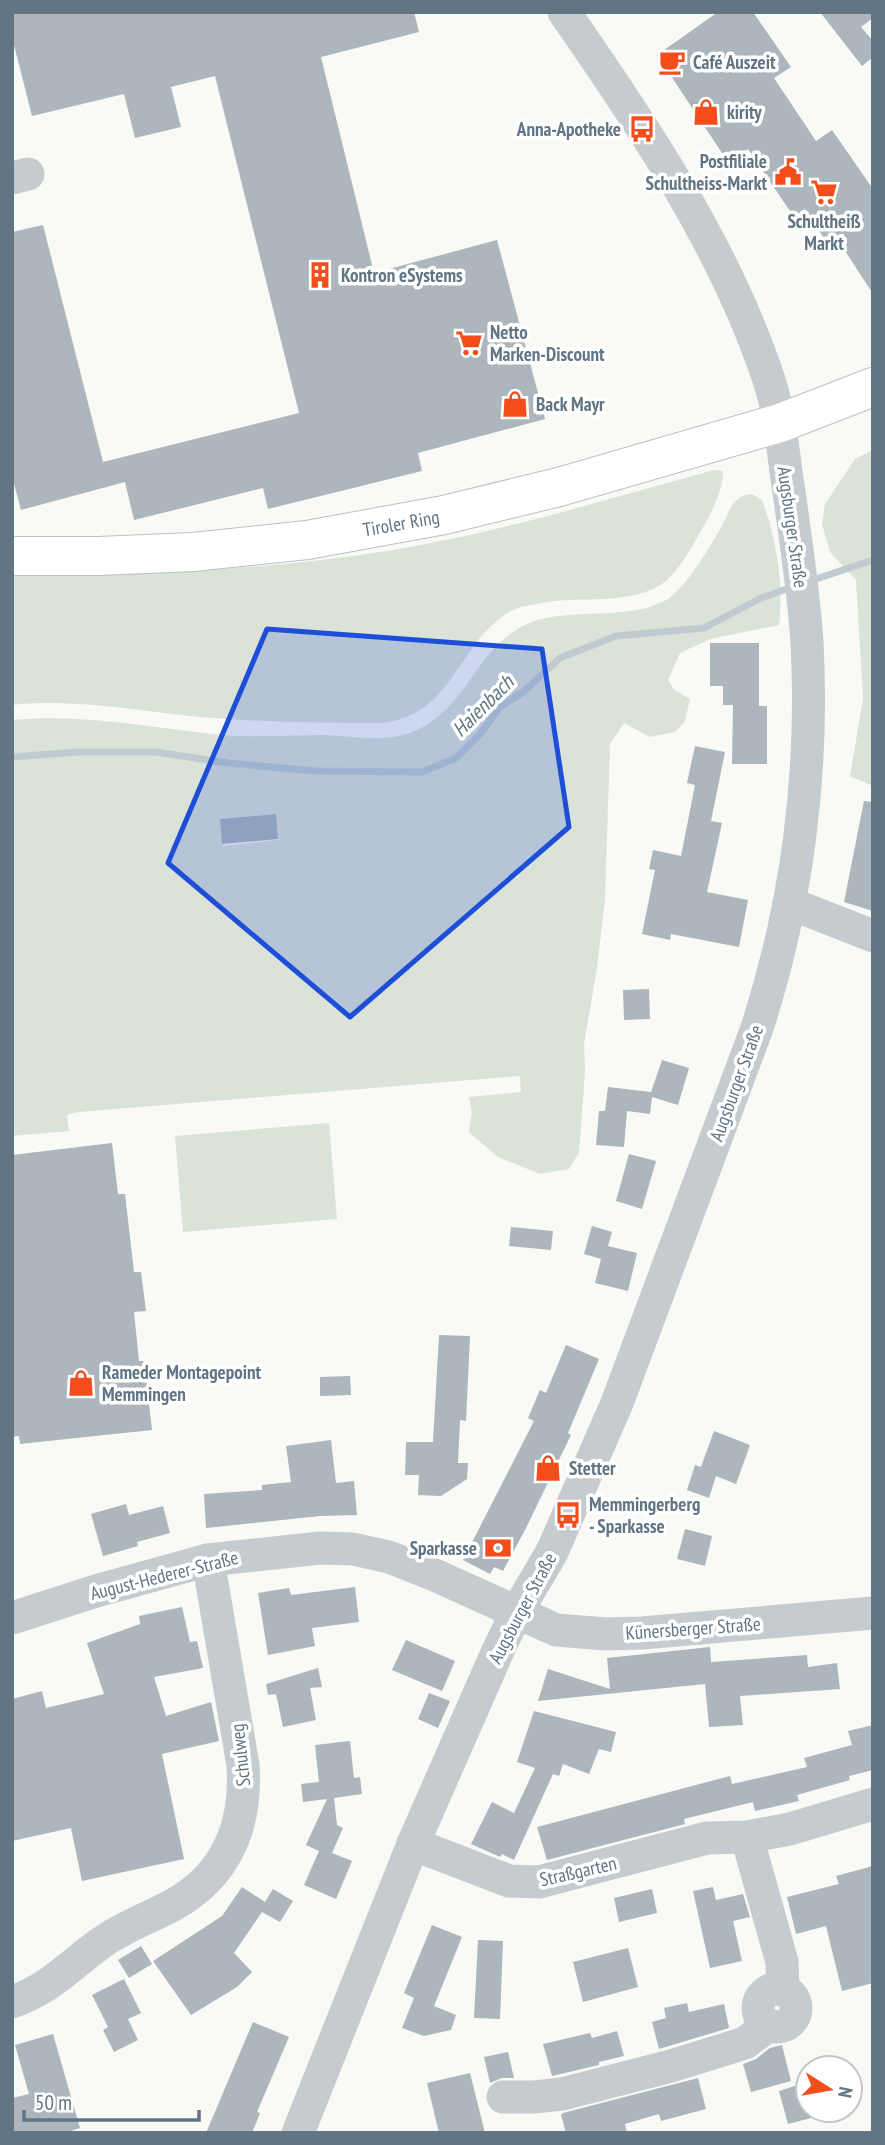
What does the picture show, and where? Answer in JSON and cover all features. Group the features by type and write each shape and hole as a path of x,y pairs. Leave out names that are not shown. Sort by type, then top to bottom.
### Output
{"main road":[{"name":"Tiroler Ring","path":"12,556 193,552 307,540 444,515 559,487 780,423 873,387"}],"street":[{"name":"Augsburger Straße","path":"298,2133 413,1844 516,1613 552,1552 617,1403 774,977 798,846 808,749 807,645 780,423 769,382 730,286 693,211 572,15"},
{"path":"789,903 873,936"},
{"name":"August-Hederer-Straße","path":"12,1618 208,1560 320,1548 368,1551 410,1564 516,1613"},
{"name":"Schulweg","path":"12,2001 29,1996 57,1980 101,1943 175,1904 200,1886 214,1872 236,1833 242,1811 243,1765 208,1560"},
{"name":"Künersberger Straße","path":"516,1613 556,1630 606,1634 873,1613"},
{"name":"Straßgarten","path":"413,1844 509,1881 525,1883 555,1879 707,1838 747,1838 789,1829 873,1804"},
{"path":"503,2097 562,2094 671,2066 745,2043 768,2025 758,2010 760,1997 771,1990 783,1990 782,1962 747,1838"}],"highlighted area":[{"path":"267,629 542,649 569,827 350,1017 168,863"}],"shaded area":[{"path":"873,450 873,786 850,776 863,699 856,580 830,552 822,524 825,504 855,459"},
{"path":"714,470 723,471 720,491 687,555 666,581 638,594 606,599 557,601 511,611 493,624 478,640 441,692 426,706 407,717 383,723 292,722 200,717 83,704 12,705 12,576 209,570 355,556 482,532"},
{"path":"752,494 762,500 775,545 780,577 779,625 710,639 680,653 668,680 674,690 690,699 685,721 675,732 650,737 624,723 610,744 605,899 584,1044 585,1072 579,1153 569,1169 540,1174 498,1157 469,1132 472,1113 469,1097 521,1092 520,1076 78,1112 67,1115 69,1131 12,1136 12,720 65,718 235,736 323,735 376,738 407,734 427,725 443,712 493,650 507,636 525,625 562,616 626,612 663,602 684,584 696,568 734,503 740,497","holes":["276,814 278,840 223,846 221,819"]},
{"path":"329,1123 337,1219 183,1232 175,1136"}],"building":[{"name":"Kontron eSystems","path":"12,12 414,12 419,32 321,57 374,273 497,240 545,419 418,453 422,471 268,509 263,488 134,520 125,482 21,510 12,476 12,232 43,225 103,462 299,413 215,76 171,87 181,127 135,138 124,94 32,116 12,37"},
{"path":"718,12 753,12 791,67 774,78 816,141 832,130 873,189 873,294 842,246 833,252 805,209 794,217 748,149 728,162 657,55"},
{"path":"820,12 873,12 873,18 861,27 873,41 873,57 862,66"},
{"path":"710,643 759,643 759,706 767,706 767,764 732,764 733,705 723,705 723,686 710,686"},
{"path":"695,746 725,752 711,821 722,823 707,892 748,900 739,947 671,934 670,940 642,934 655,870 649,869 653,850 681,856 695,785 687,783"},
{"path":"864,801 873,802 873,911 844,902"},
{"path":"276,814 278,839 222,844 220,819"},
{"path":"649,989 650,1019 624,1020 623,990"},
{"path":"662,1060 689,1068 678,1105 652,1097 650,1114 627,1111 624,1147 596,1145 599,1111 605,1111 608,1087 651,1092"},
{"path":"112,1143 118,1194 125,1194 134,1272 141,1272 146,1311 134,1312 139,1361 144,1361 152,1430 20,1444 19,1436 12,1437 12,1155"},
{"path":"629,1154 656,1161 642,1209 616,1201"},
{"path":"592,1226 612,1232 608,1246 637,1253 628,1291 595,1283 601,1259 584,1254"},
{"path":"511,1227 553,1231 551,1250 509,1246"},
{"path":"439,1335 470,1336 466,1421 460,1420 458,1463 468,1463 467,1479 441,1496 418,1495 419,1475 405,1475 406,1442 433,1442"},
{"path":"566,1345 599,1359 568,1433 571,1435 526,1528 503,1571 494,1567 490,1574 463,1560 534,1421 528,1418 540,1390 546,1393"},
{"path":"350,1376 351,1395 320,1396 320,1377"},
{"path":"714,1431 750,1445 736,1484 716,1476 709,1498 687,1490 695,1465 701,1467"},
{"path":"331,1440 336,1483 354,1481 357,1515 320,1516 206,1528 204,1494 262,1490 262,1485 291,1482 286,1446"},
{"path":"126,1504 129,1515 163,1506 170,1533 137,1542 138,1546 103,1556 91,1514"},
{"path":"685,1529 712,1536 705,1566 677,1559"},
{"path":"355,1587 359,1622 312,1628 315,1646 268,1655 258,1593 289,1588 291,1595"},
{"path":"182,1607 190,1642 197,1641 203,1668 154,1677 166,1716 211,1702 219,1741 162,1754 184,1859 82,1881 71,1828 12,1841 12,1699 42,1691 46,1708 104,1694 87,1643 140,1624 139,1616"},
{"path":"406,1640 455,1661 442,1691 392,1670"},
{"path":"710,1647 711,1662 807,1655 808,1667 837,1663 840,1689 740,1696 743,1725 709,1727 705,1684 538,1701 548,1669 610,1689 607,1658"},
{"path":"318,1668 322,1687 310,1688 316,1720 283,1727 276,1694 268,1695 266,1684"},
{"path":"429,1693 450,1701 438,1728 418,1719"},
{"path":"534,1711 616,1732 611,1752 599,1749 589,1774 563,1764 559,1776 553,1774 514,1860 471,1844 492,1802 514,1813 535,1768 517,1762"},
{"path":"873,1725 873,1770 849,1776 850,1780 797,1795 799,1801 755,1811 753,1802 684,1819 685,1824 547,1860 537,1827 730,1776 732,1784 807,1767 804,1758 852,1745 848,1731"},
{"path":"350,1741 354,1778 360,1777 362,1794 334,1798 337,1825 343,1828 332,1853 352,1861 336,1899 304,1885 319,1851 306,1845 327,1799 303,1802 301,1784 319,1782 315,1745"},
{"path":"873,1866 873,1983 842,1991 826,1926 796,1934 787,1897 839,1884 836,1876"},
{"path":"242,1887 265,1902 273,1889 293,1901 280,1922 262,1912 234,1953 252,1972 237,1987 191,2015 153,1961 222,1916"},
{"path":"713,1887 716,1900 743,1894 750,1917 733,1921 742,1961 710,1968 693,1891"},
{"path":"652,1889 657,1913 619,1922 614,1898"},
{"path":"432,1925 462,1937 434,2006 456,2015 451,2030 424,2036 402,2028 414,1998 404,1993"},
{"path":"478,1940 503,1941 500,2019 474,2018"},
{"path":"141,1946 152,1964 129,1978 118,1960"},
{"path":"628,1948 638,1987 583,2002 573,1962"},
{"path":"124,1979 141,2013 128,2019 138,2040 114,2052 103,2030 108,2027 92,1995"},
{"path":"687,2003 689,2012 724,2004 729,2028 659,2049 652,2022 666,2018 664,2008"},
{"path":"253,2022 289,2037 257,2112 260,2113 252,2133 206,2133"},
{"path":"617,2031 624,2056 552,2076 543,2044 590,2033 592,2038"},
{"path":"53,2034 80,2128 64,2133 12,2133 12,2098 29,2094 15,2045"},
{"path":"782,2045 791,2081 751,2092 743,2064 756,2059 770,2048"},
{"path":"508,2052 514,2078 502,2078 490,2083 484,2057"},
{"path":"470,2073 485,2133 439,2133 427,2083"},
{"path":"698,2078 706,2109 661,2121 659,2114 625,2124 627,2133 566,2133 561,2115 563,2113"},
{"path":"794,2086 794,2122 788,2124 779,2091"}],"waterway":[{"name":"Haienbach","path":"810,581 873,560"},
{"name":"Haienbach","path":"12,757 79,752 156,752 228,763 315,771 422,772 456,758 480,734 500,707 523,692 560,658 616,636 704,628 761,598 792,587"}],"place":[{"name":"Café Auszeit","path":"672,62"},
{"name":"kirity","path":"706,112"},
{"name":"Anna-Apotheke","path":"642,129"},
{"name":"Postfiliale Schultheiss-Markt","path":"788,172"},
{"name":"Schultheiß Markt","path":"824,192"},
{"name":"Kontron eSystems","path":"320,275"},
{"name":"Netto Marken-Discount","path":"469,343"},
{"name":"Back Mayr","path":"515,404"},
{"name":"Rameder Montagepoint Memmingen","path":"81,1383"},
{"name":"Stetter","path":"548,1468"},
{"name":"Memmingerberg - Sparkasse","path":"568,1515"},
{"name":"Sparkasse","path":"498,1548"}]}
